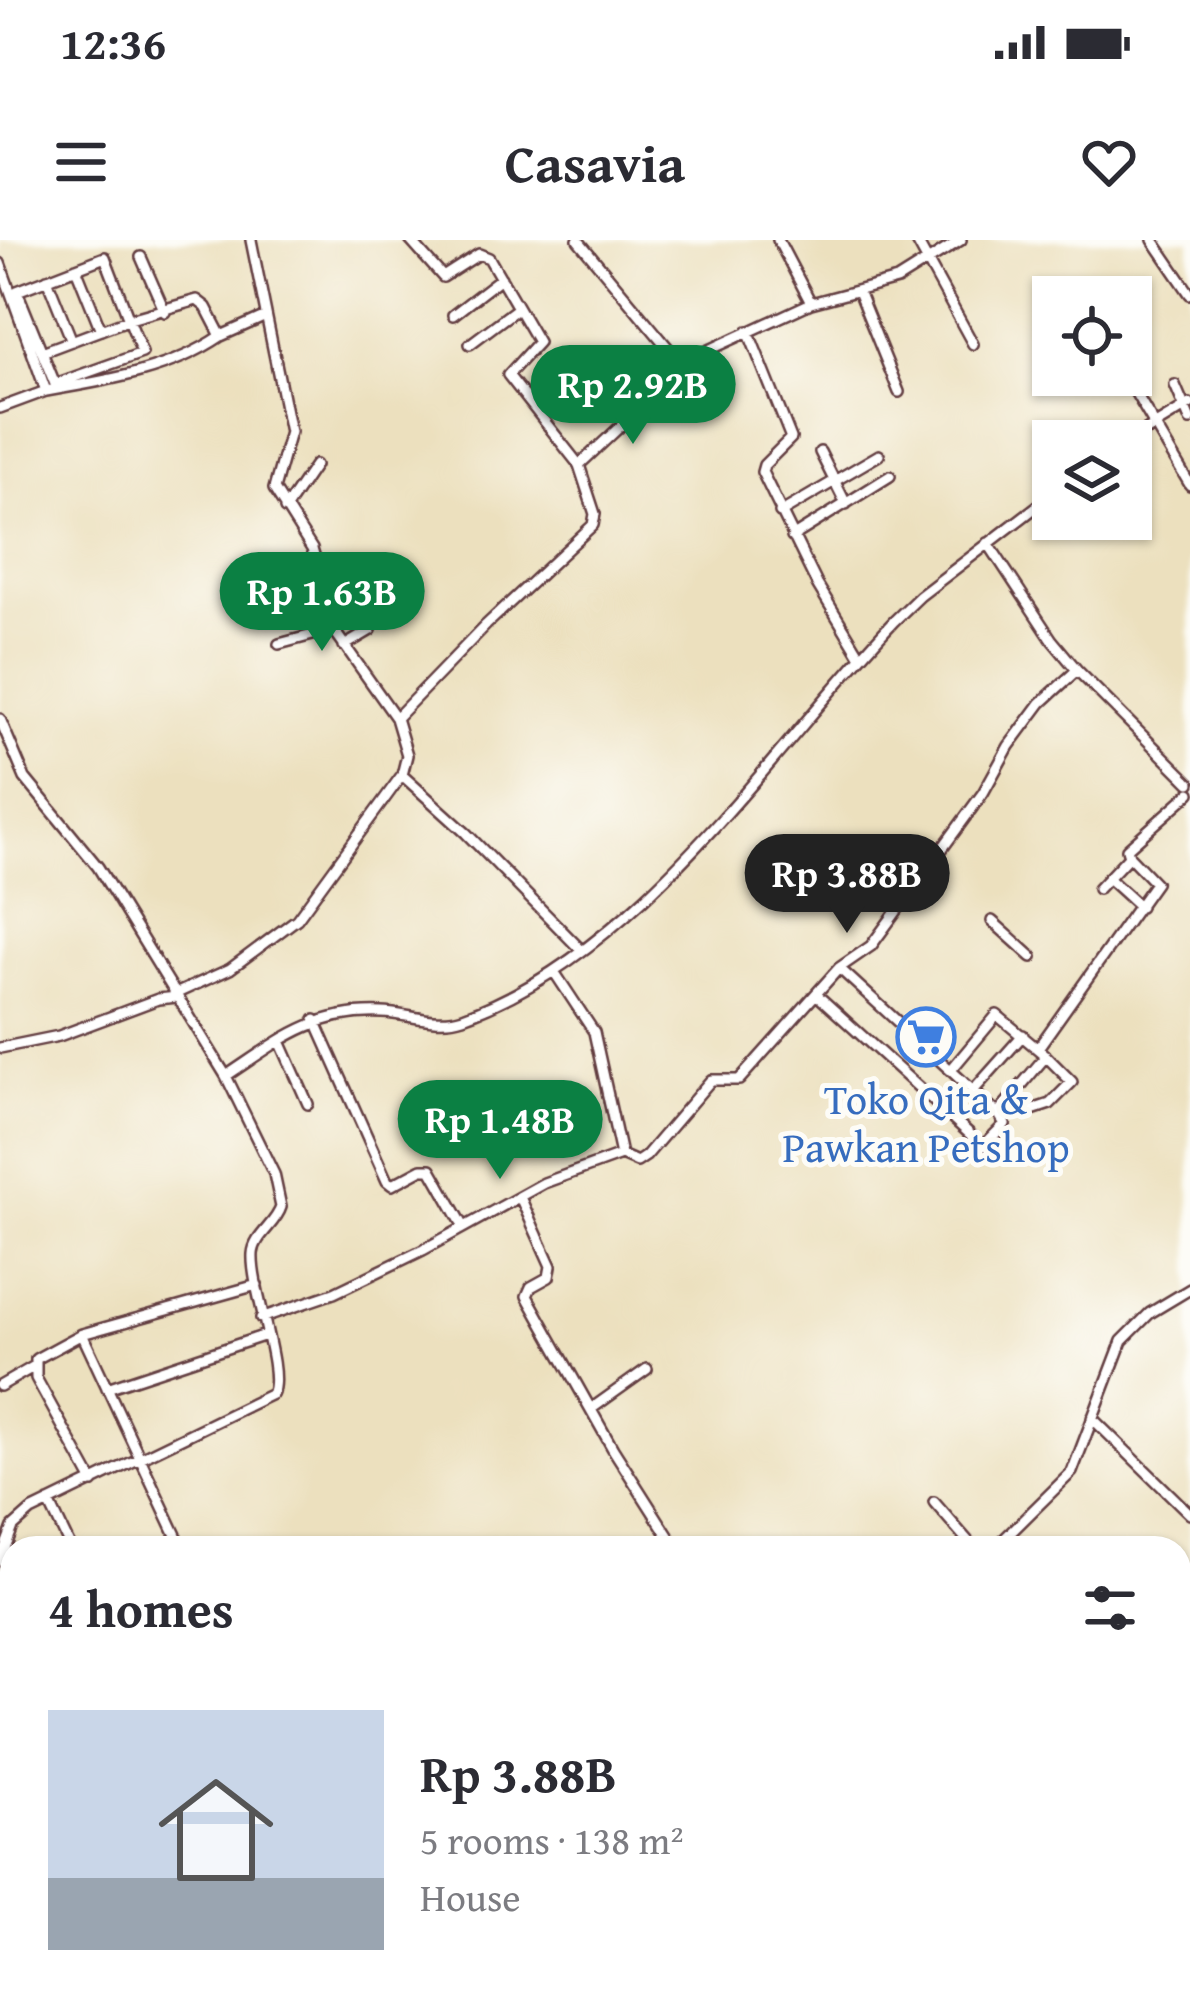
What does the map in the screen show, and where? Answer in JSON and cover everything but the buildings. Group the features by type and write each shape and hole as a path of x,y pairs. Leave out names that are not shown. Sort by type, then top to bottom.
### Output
{"street":[{"path":"0,1048 59,1036 176,996 230,969 297,919 402,776 406,755 396,718 344,646 316,559 274,489 290,432 250,240"},
{"path":"396,718 592,525 595,514 579,465 508,375 537,344 501,278 482,254 441,276 410,240"},
{"path":"578,240 684,367"},
{"path":"778,240 811,302"},
{"path":"916,240 973,344"},
{"path":"579,465 684,367 811,302 898,280 961,240"},
{"path":"1153,240 1190,294"},
{"path":"105,257 142,352 55,384 17,291 76,268 105,257"},
{"path":"141,257 165,312"},
{"path":"0,263 46,391"},
{"path":"76,268 101,330"},
{"path":"453,315 501,278"},
{"path":"47,279 72,341"},
{"path":"858,291 899,392"},
{"path":"42,352 197,300 206,307 221,337"},
{"path":"470,344 518,308"},
{"path":"0,408 46,391 141,372 189,355 266,316"},
{"path":"748,331 791,438 762,468 792,537 861,657"},
{"path":"1174,385 1190,420"},
{"path":"1137,396 1190,485"},
{"path":"1154,425 1187,406"},
{"path":"820,452 846,504"},
{"path":"780,514 879,455"},
{"path":"285,509 315,465"},
{"path":"792,537 890,476"},
{"path":"226,1076 315,1020 386,1012 435,1020 460,1018 555,973 700,843 920,596 1032,510"},
{"path":"988,543 1077,670 1190,783"},
{"path":"279,644 335,629"},
{"path":"344,646 371,630"},
{"path":"261,1318 334,1293 573,1171 620,1155 637,1162 646,1156 711,1080 739,1080 839,968 871,946 983,793 1009,746 1041,703 1077,670"},
{"path":"0,719 25,778 98,867 226,1076 256,1132 280,1193 278,1218 254,1246 261,1318 277,1381 272,1394 50,1502 13,1527 10,1536"},
{"path":"402,776 466,833 582,951"},
{"path":"998,1114 1155,881 1127,849 1190,793"},
{"path":"1098,889 1129,856"},
{"path":"1108,878 1140,907"},
{"path":"992,921 1032,957"},
{"path":"815,994 982,1146 1005,1124 839,968"},
{"path":"555,973 594,1032 620,1155"},
{"path":"951,1070 997,1015 1072,1082 1036,1112 1026,1112 1010,1100"},
{"path":"315,1020 387,1180 392,1184 431,1169 464,1227"},
{"path":"974,1091 1023,1035"},
{"path":"280,1041 308,1104"},
{"path":"520,1197 551,1267 549,1277 532,1287 526,1297 669,1536"},
{"path":"0,1386 33,1367 43,1353 82,1334 257,1285"},
{"path":"1007,1536 1072,1472 1123,1341 1150,1313 1190,1288"},
{"path":"82,1334 176,1536"},
{"path":"107,1388 266,1335"},
{"path":"33,1367 93,1482"},
{"path":"591,1408 647,1369"},
{"path":"1092,1418 1190,1514"},
{"path":"50,1502 66,1536"},
{"path":"934,1502 964,1536"}],"place":[{"name":"Toko Qita & Pawkan Petshop","path":"926,1037"}]}
